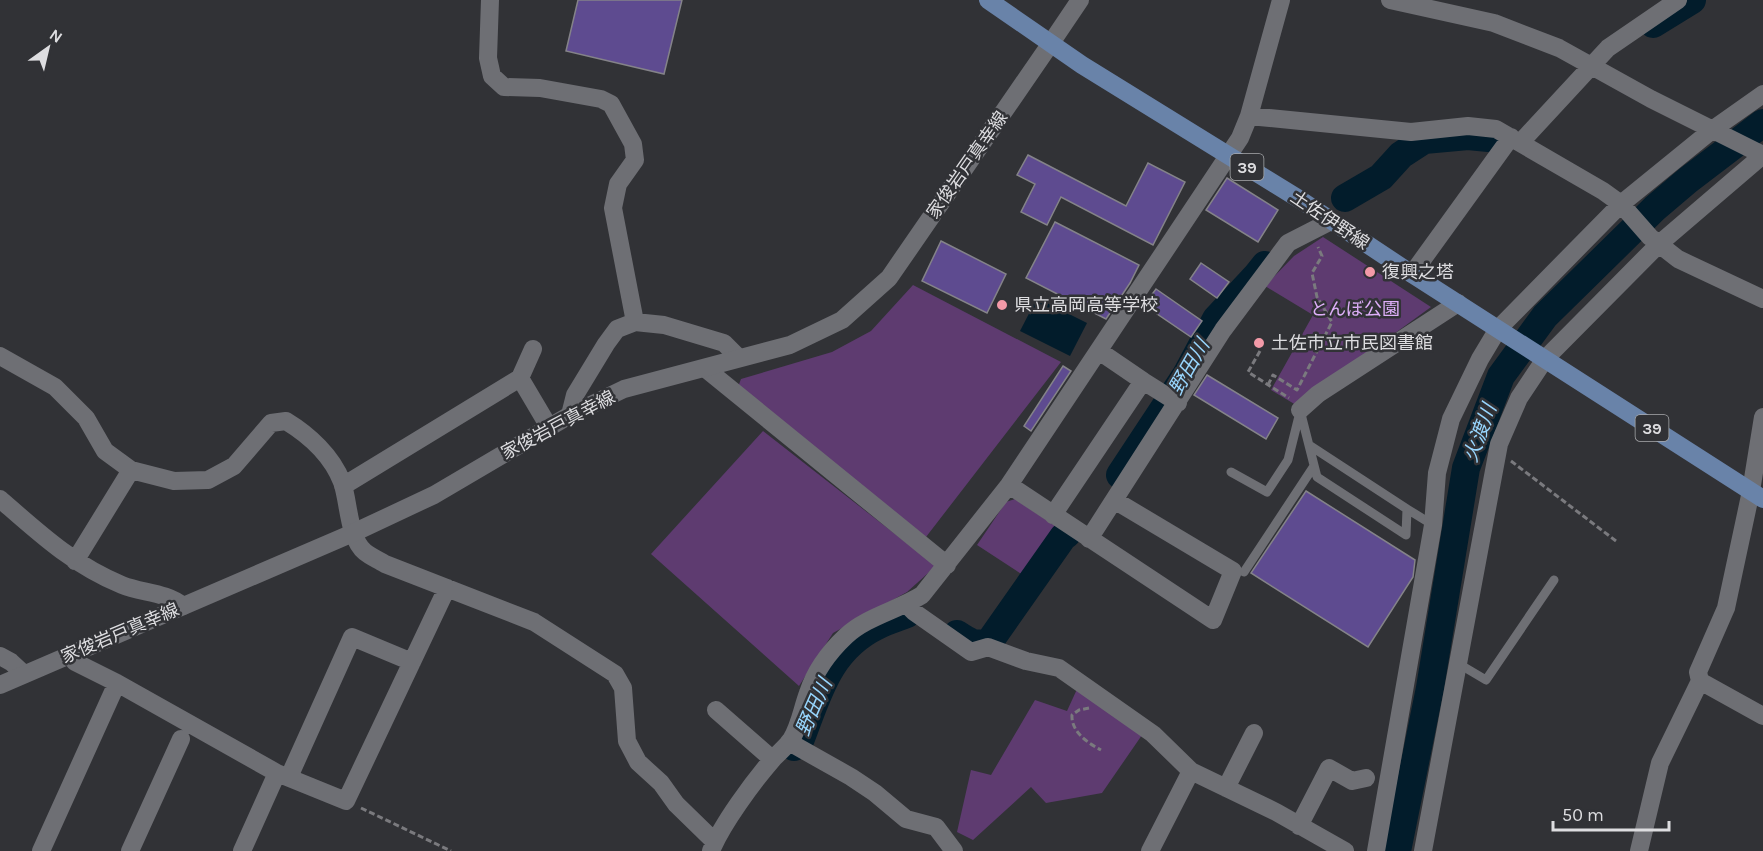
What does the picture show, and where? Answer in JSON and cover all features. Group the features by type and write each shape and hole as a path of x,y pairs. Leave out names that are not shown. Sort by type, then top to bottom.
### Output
{"main road":[{"name":"土佐伊野線","path":"988,0 1082,65 1299,199 1757,495"}],"street":[{"path":"490,0 488,58 492,76 504,87 540,88 601,99 611,104 633,144 635,160 618,184 613,208 634,322"},
{"name":"家俊岩戸真幸線","path":"0,685 353,533 434,495 570,415 624,389 790,345 843,320 889,278 1080,0"},
{"path":"0,356 56,387 86,418 105,451 131,470 174,481 208,480 234,466 271,423 286,421 304,432 331,461 343,486 353,533 363,551 385,564 534,622 615,674 623,688 627,741 638,762 661,783 713,846 772,759 789,742 798,728 808,692 819,667 847,635 882,614 922,595 947,565 1009,485 1230,156 1249,116 1281,0"},
{"path":"1390,0 1418,3 1494,23 1559,48 1651,99 1760,153 1654,241 1543,357 1519,398 1498,444 1423,851"},
{"path":"1412,274 1516,139 1608,48 1678,0"},
{"path":"1376,851 1433,525 1437,473 1451,419 1480,359 1502,331 1624,207 1714,131 1763,94"},
{"path":"1249,116 1411,132 1468,126 1496,129 1603,190 1624,207 1654,241 1678,259 1763,299"},
{"path":"1089,539 1223,330 1288,243 1331,221"},
{"path":"1302,408 1318,394 1458,303"},
{"path":"570,415 576,395 606,344 617,330 634,322 664,325 724,343 740,358"},
{"path":"343,486 520,378 533,349"},
{"path":"1098,351 1178,403"},
{"path":"706,369 947,565"},
{"path":"520,378 549,427"},
{"path":"1053,515 1143,381"},
{"path":"1639,851 1660,763 1700,681 1698,672 1726,608 1757,495 1763,417"},
{"path":"75,561 131,470"},
{"path":"1009,485 1213,620 1233,571 1113,500"},
{"path":"0,500 59,551 75,561 122,585 174,599 183,606"},
{"path":"70,655 75,662 283,775 346,801 447,588"},
{"path":"907,604 914,612 971,652 988,647 1059,668 1153,734 1191,771 1345,851"},
{"path":"242,851 352,637 412,662"},
{"path":"0,656 24,674"},
{"path":"1700,681 1763,716"},
{"path":"41,851 117,683"},
{"path":"716,710 772,759"},
{"path":"1226,788 1254,733"},
{"path":"130,851 181,739"},
{"path":"789,742 851,777 875,793 906,819 936,827 954,851"},
{"path":"1299,826 1329,768 1352,781 1366,778"},
{"path":"1150,851 1191,771"}],"lane":[{"path":"1302,408 1317,477 1406,535 1407,509"},
{"path":"1231,472 1267,492 1288,460 1302,408"},
{"path":"1309,445 1433,525"},
{"path":"1244,572 1314,466"},
{"path":"1459,664 1486,680 1554,579"}],"path":[{"path":"1268,385 1273,375 1297,390 1332,322 1317,297 1312,273 1322,256 1312,231"},
{"path":"1260,351 1248,372 1302,408"},
{"path":"1497,451 1616,541"},
{"path":"1101,750 1092,746 1075,730 1071,722 1072,715 1079,710 1095,707 1120,711"},
{"path":"346,801 451,851"}],"green space":[{"name":"とんぼ公園","path":"1323,237 1431,307 1296,405 1271,390 1313,315 1265,286 1294,256"},
{"path":"913,285 1061,362 926,537 738,387 741,379 832,352 871,331"},
{"path":"763,431 936,566 907,592 833,633 799,686 651,554"},
{"path":"1015,499 1063,531 1029,579 977,545 1006,502"},
{"path":"1078,687 1142,735 1102,793 1046,803 1031,787 973,840 957,832 971,770 991,775 1035,700 1067,711"}],"water":[{"path":"1037,298 1087,323 1070,356 1020,331"}],"building":[{"path":"578,0 682,0 664,74 566,51"},
{"path":"1028,155 1126,206 1148,163 1185,182 1153,245 1061,197 1047,225 1021,212 1035,184 1017,175"},
{"path":"1227,178 1278,210 1258,242 1206,210"},
{"path":"1055,222 1139,265 1106,319 1026,278"},
{"path":"941,241 1006,274 987,313 922,281"},
{"path":"1201,263 1229,282 1217,298 1190,279"},
{"path":"1156,289 1202,321 1191,337 1144,305"},
{"path":"1063,366 1071,371 1031,431 1024,426"},
{"path":"1207,375 1278,418 1266,439 1194,395"},
{"path":"1306,491 1415,560 1413,577 1368,647 1251,573"}],"waterway":[{"name":"野田川","path":"1653,24 1692,0"},
{"name":"火渡川","path":"1397,851 1430,688 1466,468 1501,376 1545,316 1655,208 1763,123"},
{"name":"野田川","path":"1345,198 1381,177 1401,155 1424,140 1468,136 1499,139"},
{"name":"野田川","path":"1120,475 1186,375 1216,319 1265,265"},
{"name":"野田川","path":"957,634 973,643 981,644 990,641 1067,534"},
{"name":"野田川","path":"794,747 800,741 827,675 847,648 860,636 877,626 907,614"}],"place":[{"name":"復興之塔","path":"1370,272"},
{"name":"県立高岡高等学校","path":"1002,305"},
{"name":"土佐市立市民図書館","path":"1259,343"}]}
